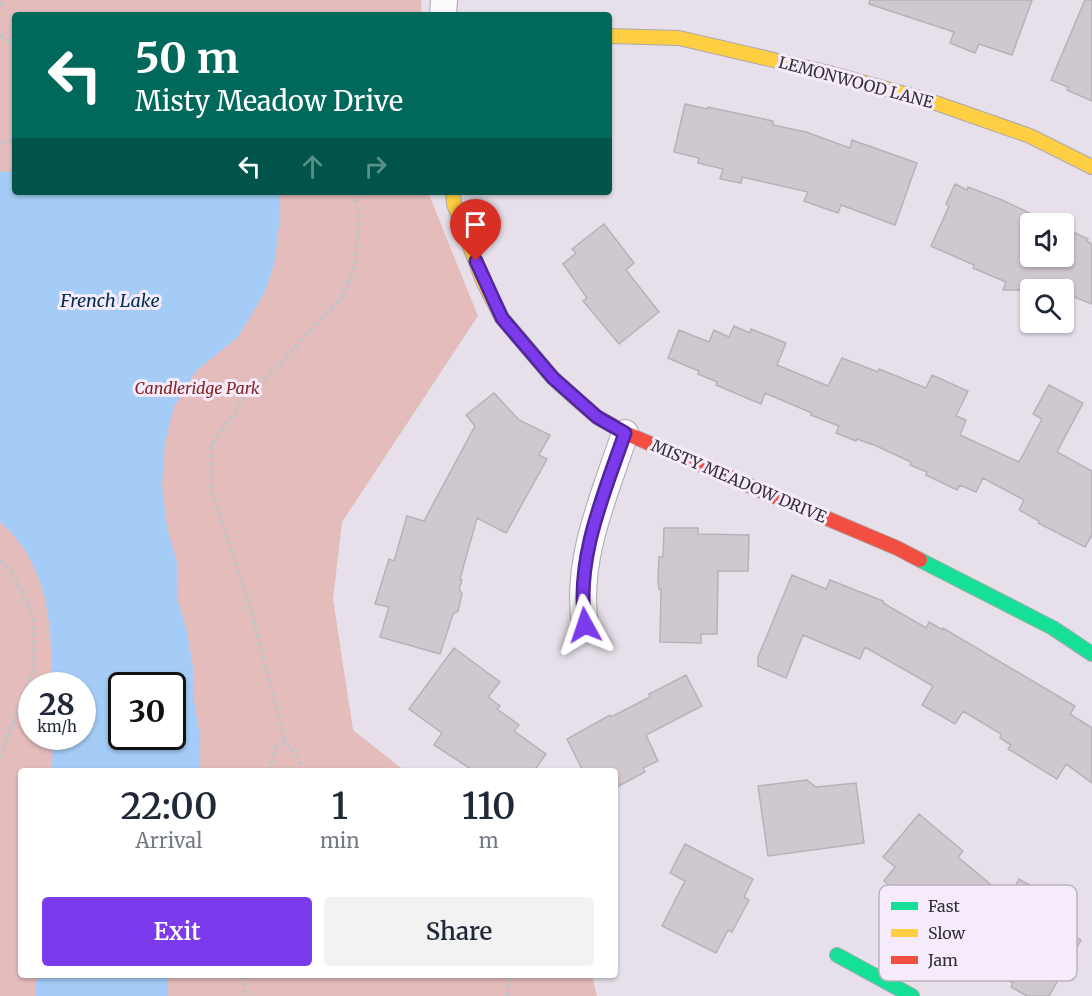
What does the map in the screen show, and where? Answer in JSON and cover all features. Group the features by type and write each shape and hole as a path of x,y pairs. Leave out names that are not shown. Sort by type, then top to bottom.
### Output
{"street":[{"name":"LEMONWOOD LANE","path":"612,36 679,38 825,72 930,100 1030,136 1092,167"},
{"name":"MISTY MEADOW DRIVE","path":"453,195 454,204 483,281 502,318 553,378 597,417 625,433 897,548 1053,628 1092,654"},
{"path":"585,625 582,603 584,566 593,529 625,433"},
{"path":"837,955 879,978"},
{"path":"885,981 912,996"}],"path":[{"path":"0,5 4,0"},
{"path":"304,768 285,740 248,601 211,489 211,445 244,399 341,298 355,266 359,216 355,195"},
{"path":"0,560 15,576 34,620 34,669 0,757"},
{"path":"270,768 276,748 285,740"},
{"path":"243,978 246,996"},
{"path":"507,996 510,978"}],"green space":[{"name":"Candleridge Park","path":"0,0 421,0 422,12 12,12 12,195 429,195 478,316 342,522 333,599 353,730 401,768 18,768 18,978 593,978 597,996 0,996"}],"water":[{"name":"French Lake","path":"12,171 12,195 280,195 275,261 265,292 238,337 196,371 174,407 165,442 162,484 167,528 177,562 178,601 187,632 193,667 194,701 200,736 198,768 52,768 53,750 96,750 96,672 52,672 51,640 44,597 29,557 0,522 0,172"},
{"path":"37,978 168,978 168,996 35,996"}],"building":[{"path":"870,0 1032,0 1012,55 979,44 975,53 950,43 954,32 869,4"},
{"path":"1085,0 1092,0 1092,101 1051,80"},
{"path":"685,104 773,121 773,125 806,132 850,148 852,140 917,163 895,225 841,205 838,213 804,201 808,192 742,177 741,183 720,179 723,169 698,163 699,158 674,152"},
{"path":"955,184 967,190 968,187 1002,200 1030,213 1020,213 1020,267 1074,267 1074,233 1088,239 1087,241 1092,244 1092,304 1074,297 1074,279 1020,279 1020,290 1003,290 1006,282 931,246 949,206 946,204"},
{"path":"604,224 634,263 626,270 659,312 619,344 583,301 587,298 563,264 576,253 572,249"},
{"path":"734,326 750,333 751,329 786,343 777,365 828,386 842,358 878,372 879,369 926,388 932,375 968,391 956,416 966,420 960,435 1019,462 1042,419 1033,414 1049,385 1083,403 1057,452 1092,471 1092,535 1085,547 1038,523 1039,521 1019,510 1024,500 983,478 976,492 960,485 957,490 926,475 927,472 910,465 911,462 870,443 857,439 856,441 836,433 839,426 811,415 812,413 765,393 761,404 716,385 717,382 698,374 699,371 668,358 679,330 709,342 714,330 729,337"},
{"path":"494,393 519,420 550,435 539,455 547,459 506,533 477,518 460,579 462,580 459,589 462,594 458,611 453,614 440,654 380,637 389,607 375,604 389,559 394,561 407,516 424,521 475,426 466,415"},
{"path":"664,528 698,528 698,534 749,535 748,571 718,571 717,634 701,634 701,643 660,642 661,589 659,589 658,580 659,557 663,557"},
{"path":"792,575 826,589 830,580 883,601 926,628 929,622 943,630 943,628 1075,706 1070,714 1092,728 1092,783 1066,764 1057,779 1008,749 1011,745 1000,738 1001,734 963,711 955,724 922,705 933,686 865,647 860,659 803,635 786,678 758,666 758,657"},
{"path":"454,648 500,682 488,697 500,706 497,709 519,725 514,731 546,754 536,768 469,768 434,745 442,733 409,709"},
{"path":"686,675 702,706 646,735 658,761 643,768 645,772 618,786 618,768 582,768 567,739 610,715 611,717 650,697 649,694"},
{"path":"807,780 816,787 856,783 864,843 768,856 758,786"},
{"path":"919,814 963,851 958,857 991,885 889,885 884,881 895,867 883,857"},
{"path":"685,844 753,879 744,897 749,900 732,932 728,930 716,953 662,926 685,881 670,873"},
{"path":"1019,879 1030,885 1016,885"},
{"path":"1009,981 1058,981 1049,996 1027,996 1011,987 1013,983"}],"traffic: fast":[{"path":"920,560 1053,628 1092,654"},
{"path":"837,955 879,978"},
{"path":"885,981 912,996"}],"traffic: slow":[{"path":"612,36 679,38 825,72 930,101 1030,136 1092,167"},
{"path":"453,195 454,204 483,281 502,318 553,378 573,396"}],"traffic: jam":[{"path":"573,396 597,417 625,433 897,548 920,560"}],"route":[{"path":"476,261 483,281 502,318 553,378 597,417 625,433 593,529 584,566 582,603 585,625"}]}
